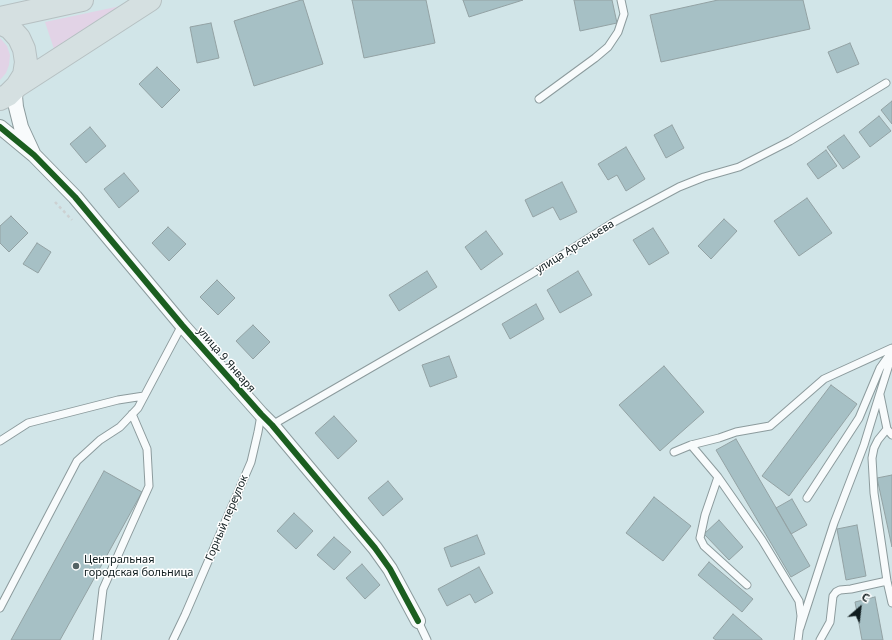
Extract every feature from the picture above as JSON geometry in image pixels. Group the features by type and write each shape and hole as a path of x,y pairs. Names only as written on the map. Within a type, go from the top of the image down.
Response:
{"main road":[{"path":"0,18 82,0"},
{"path":"0,99 8,95 17,86 150,0"},
{"path":"0,23 10,28 19,38 24,49 26,62 24,75 17,86"}],"street":[{"path":"17,86 15,96 16,107 21,127 34,155"},
{"name":"улица 9 Января","path":"0,127 34,155 75,197 182,325 272,425 375,548 390,569 418,621"}],"lane":[{"path":"539,99 608,47 618,32 624,14 621,0"},
{"name":"улица Арсеньева","path":"272,425 508,288 614,222 679,187 704,177 739,167 790,141 886,83"},
{"path":"0,608 77,461 100,440 120,427 138,408 182,325"},
{"path":"674,452 691,445 736,432 770,426 824,379 892,349"},
{"path":"807,498 859,418 880,368 892,349"},
{"path":"800,628 834,523 864,444 892,355"},
{"path":"880,393 887,429 892,435"},
{"path":"0,441 28,423 118,400 144,396"},
{"path":"97,640 103,589 149,486 147,449 132,414"},
{"name":"Горный переулок","path":"173,640 250,462 261,414"},
{"path":"887,429 878,440 874,448 872,458 874,493 887,581 892,603"},
{"path":"691,445 718,477 762,540 799,601 801,616 798,640"},
{"path":"718,477 705,515 700,538 704,546 747,585"},
{"path":"820,640 830,622 833,596 836,592 887,581"},
{"path":"418,621 427,640"}],"shaded area":[{"path":"130,4 54,49 45,22"},
{"path":"0,38 7,46 10,55 6,73 0,80"}],"building":[{"path":"303,0 323,64 254,86 234,21"},
{"path":"352,0 426,0 435,43 364,58"},
{"path":"463,0 523,0 469,17"},
{"path":"574,0 612,0 617,23 580,31"},
{"path":"718,0 803,0 810,29 661,62 650,15"},
{"path":"211,23 219,58 197,63 190,27"},
{"path":"850,43 859,64 837,73 828,52"},
{"path":"157,67 180,90 162,108 139,84"},
{"path":"892,101 892,124 881,110"},
{"path":"879,116 891,131 870,147 859,132"},
{"path":"672,125 684,148 666,158 654,135"},
{"path":"90,127 106,146 86,163 70,144"},
{"path":"844,135 860,157 843,169 827,147"},
{"path":"626,147 645,179 626,191 617,175 608,180 598,164"},
{"path":"826,150 837,166 818,179 807,164"},
{"path":"124,173 139,191 119,208 104,189"},
{"path":"562,182 577,212 560,220 553,207 533,217 525,200"},
{"path":"807,198 832,233 799,256 774,221"},
{"path":"11,216 28,233 9,252 0,243 0,226"},
{"path":"724,219 737,231 711,259 698,246"},
{"path":"168,227 186,244 169,261 152,243"},
{"path":"653,228 669,253 649,265 633,240"},
{"path":"486,231 503,254 481,270 465,247"},
{"path":"37,243 51,252 38,273 23,264"},
{"path":"427,271 437,287 399,311 389,295"},
{"path":"578,271 592,295 560,313 547,290"},
{"path":"217,280 235,298 218,315 200,297"},
{"path":"536,304 544,319 510,339 502,324"},
{"path":"253,325 270,342 253,359 236,341"},
{"path":"449,356 457,377 430,387 422,365"},
{"path":"664,366 704,412 660,451 619,405"},
{"path":"831,385 857,404 789,496 762,476"},
{"path":"334,416 357,441 338,459 315,433"},
{"path":"736,439 810,566 791,577 716,450"},
{"name":"Центральная городская больница","path":"104,471 142,492 60,640 11,640"},
{"path":"892,475 892,547 877,478"},
{"path":"388,481 403,499 383,516 368,498"},
{"path":"654,497 691,526 663,561 626,533"},
{"path":"792,499 807,525 791,534 776,508"},
{"path":"294,513 313,531 296,549 277,531"},
{"path":"719,520 743,547 729,560 704,534"},
{"path":"857,525 866,576 846,580 837,529"},
{"path":"477,535 485,554 451,567 444,548"},
{"path":"334,537 351,552 334,570 317,555"},
{"path":"709,562 753,599 742,612 698,575"},
{"path":"362,564 380,585 365,599 346,578"},
{"path":"479,567 493,593 475,603 470,594 447,606 438,589"},
{"path":"875,597 883,640 862,640 855,602"},
{"path":"733,614 762,640 716,640 713,638"}],"cycle path":[{"path":"0,127 34,155 75,197 182,325 272,425 375,548 390,569 418,621"}],"place":[{"name":"Центральная городская больница","path":"76,566"}]}
